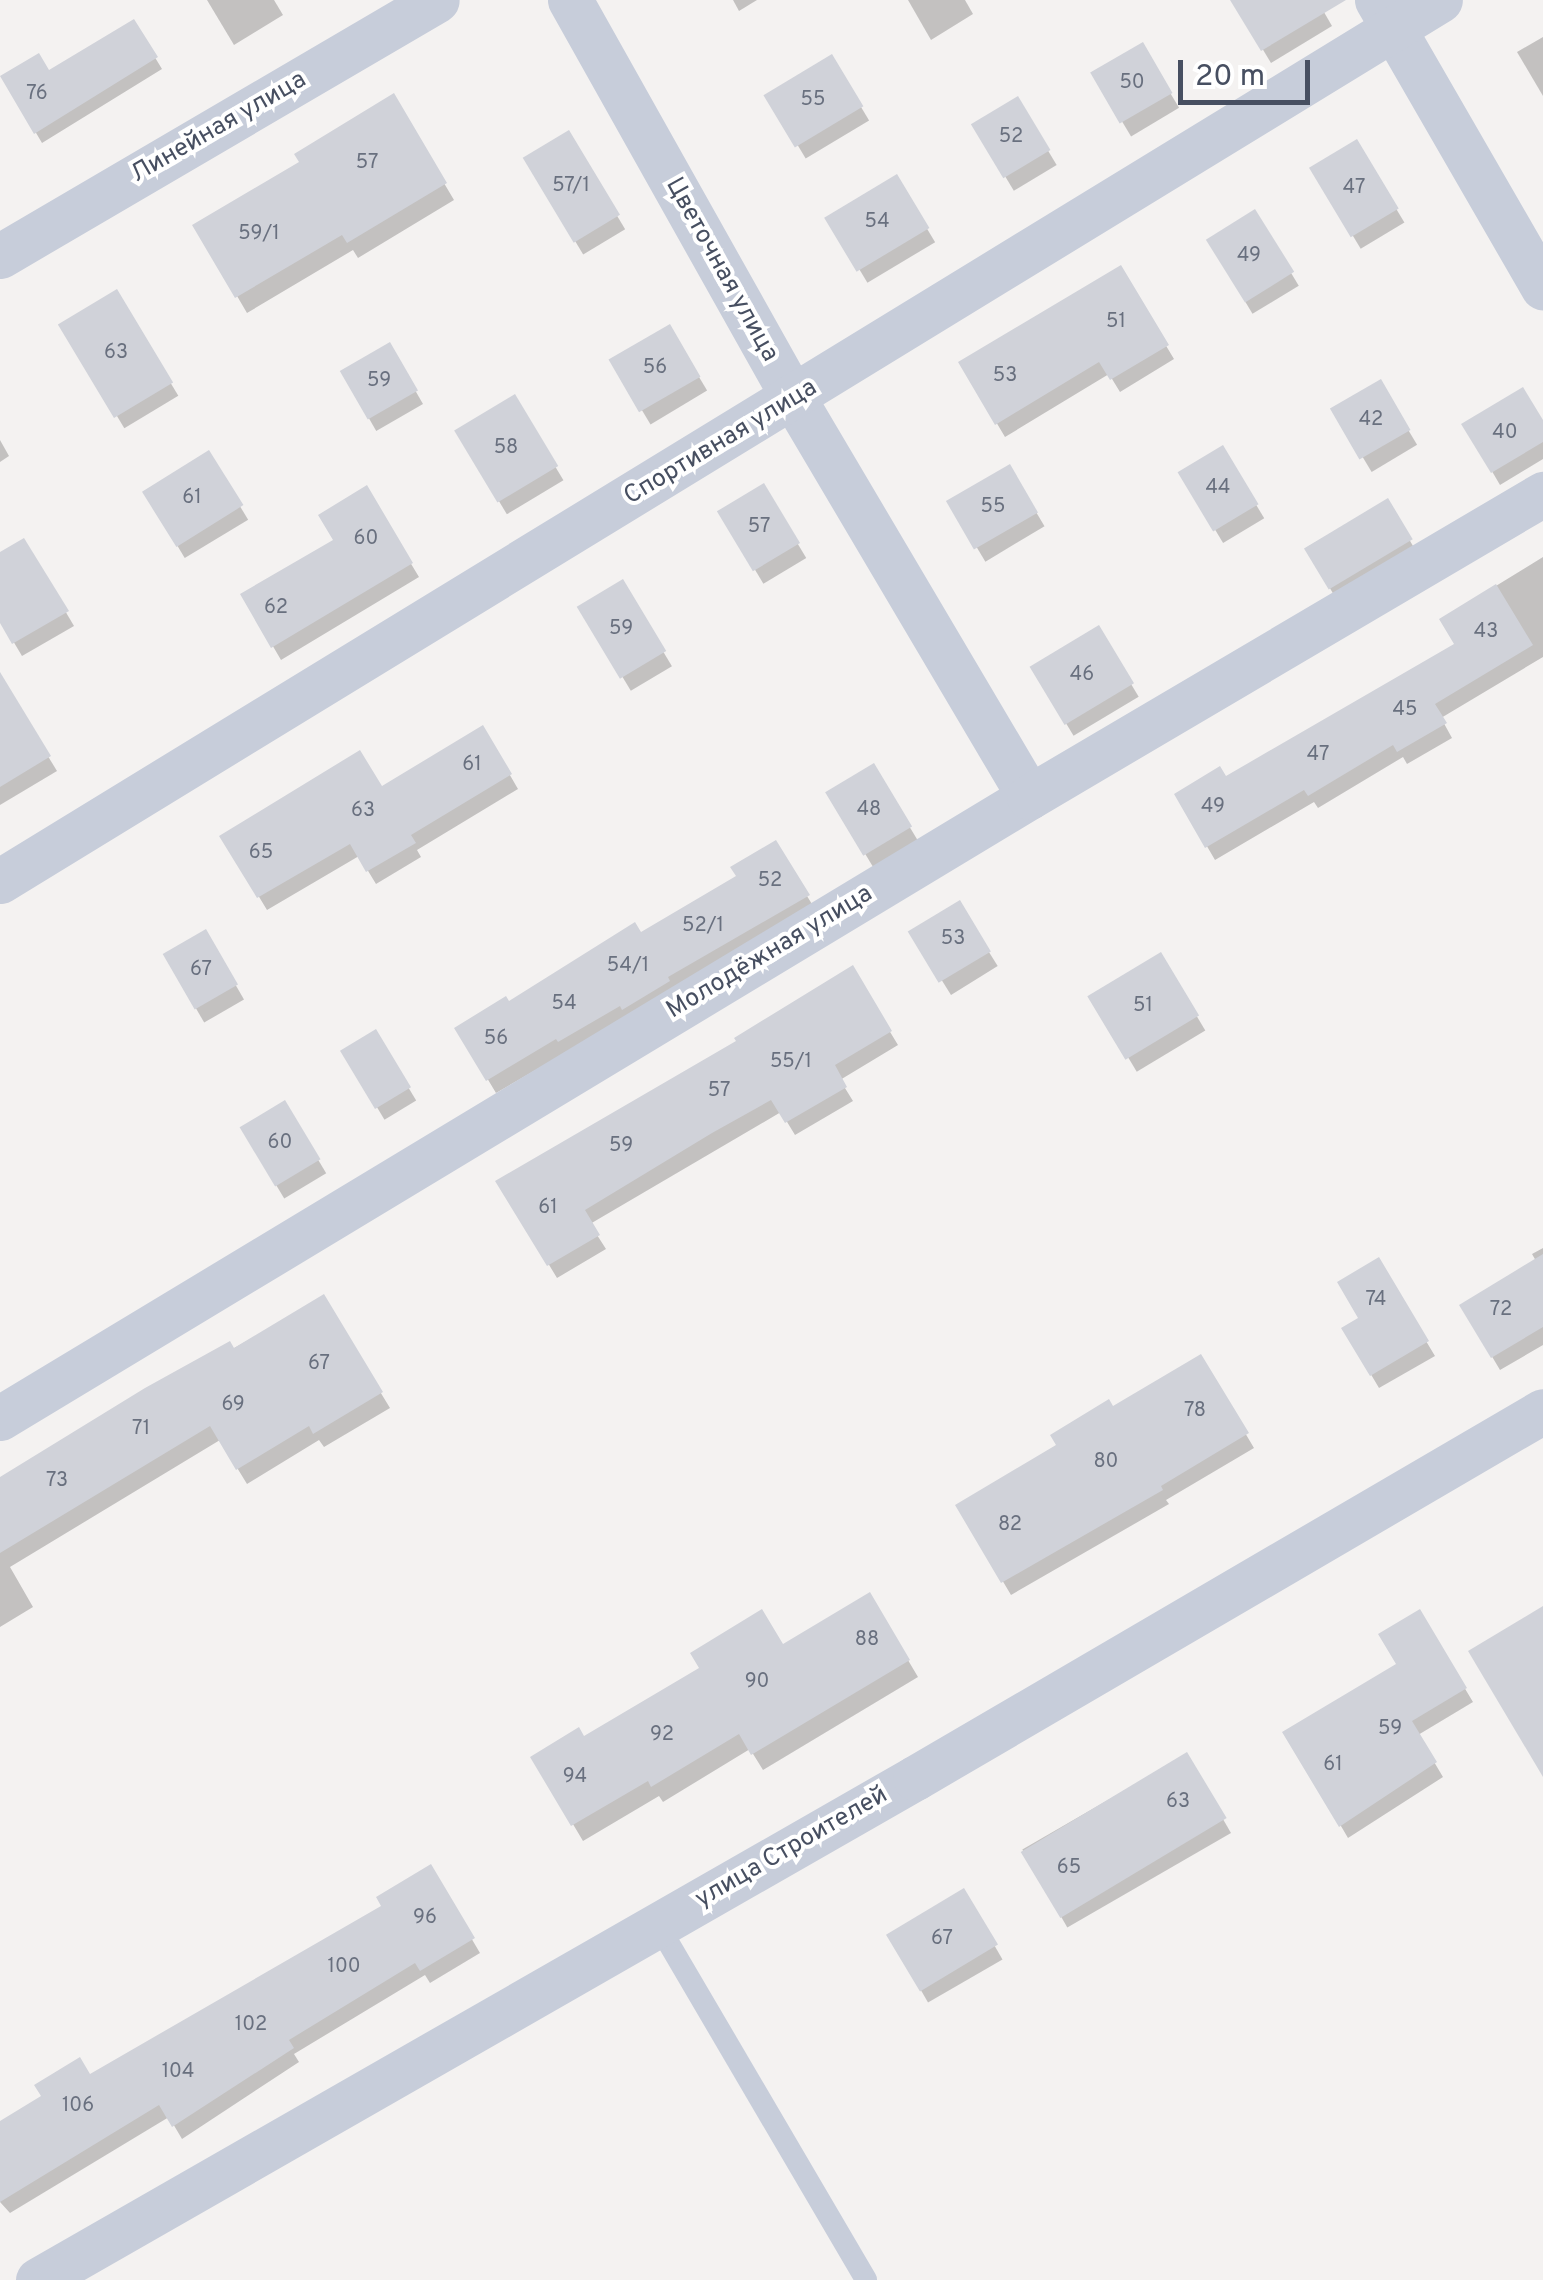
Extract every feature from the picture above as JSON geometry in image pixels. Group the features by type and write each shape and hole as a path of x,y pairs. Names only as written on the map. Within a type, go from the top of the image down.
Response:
{"street":[{"name":"Линейная улица","path":"0,256 438,0"},
{"name":"Цветочная улица","path":"570,0 794,399 1028,797"},
{"name":"Спортивная улица","path":"0,881 794,399 1386,14 1440,0"},
{"path":"1386,14 1543,286"},
{"name":"Молодёжная улица","path":"0,1418 1028,797 1543,494"},
{"name":"улица Строителей","path":"38,2280 1543,1411"}],"lane":[{"path":"658,1925 866,2280"}],"building":[{"path":"1230,0 1346,0 1261,51"},
{"path":"134,19 158,57 34,134 0,76 39,53 49,70"},
{"path":"1143,42 1172,93 1120,124 1090,73"},
{"path":"832,54 863,106 795,147 763,95"},
{"path":"394,93 447,183 347,243 342,235 235,298 192,225 299,162 294,154"},
{"path":"1018,96 1050,150 1003,178 971,124"},
{"path":"569,130 620,215 574,243 523,158"},
{"path":"1357,139 1399,208 1351,237 1309,168"},
{"path":"897,174 929,228 857,272 824,218"},
{"path":"1255,209 1294,272 1245,302 1206,240"},
{"path":"1121,265 1169,345 1110,380 1099,362 995,425 958,362"},
{"path":"117,289 173,382 114,418 58,325"},
{"path":"670,324 700,377 639,412 609,360"},
{"path":"390,342 418,390 368,419 340,371"},
{"path":"1381,379 1410,430 1359,460 1330,408"},
{"path":"1523,387 1543,420 1543,442 1491,473 1461,424"},
{"path":"515,394 558,466 497,503 454,431"},
{"path":"1223,445 1259,504 1213,531 1178,472"},
{"path":"209,450 243,505 176,547 142,492"},
{"path":"1010,464 1038,512 974,549 946,501"},
{"path":"764,483 800,543 753,571 717,511"},
{"path":"367,485 413,563 271,648 240,594 333,540 318,515"},
{"path":"1388,498 1413,539 1329,590 1304,548"},
{"path":"24,538 69,611 12,644 0,623 0,552"},
{"path":"623,579 666,651 620,679 577,607"},
{"path":"1496,584 1533,645 1435,704 1447,723 1397,752 1393,745 1308,796 1304,790 1205,848 1174,794 1220,766 1226,776 1454,644 1439,619"},
{"path":"1099,625 1134,683 1065,725 1030,667"},
{"path":"0,672 51,756 0,787"},
{"path":"483,725 512,774 411,835 416,843 366,872 350,844 257,898 219,836 360,750 382,786"},
{"path":"874,763 912,826 863,856 825,792"},
{"path":"776,840 810,895 668,977 670,981 622,1010 620,1006 558,1042 556,1039 486,1081 454,1028 506,996 509,1001 635,922 641,932 736,876 730,867"},
{"path":"960,900 991,951 939,983 908,931"},
{"path":"206,929 238,984 195,1009 163,954"},
{"path":"1161,952 1199,1015 1125,1060 1087,996"},
{"path":"853,965 892,1031 835,1065 847,1087 785,1123 771,1100 712,1133 585,1210 600,1235 547,1266 495,1181 736,1041 734,1038"},
{"path":"376,1029 411,1087 375,1109 340,1051"},
{"path":"285,1100 321,1159 275,1186 240,1127"},
{"path":"1543,1254 1543,1327 1491,1358 1459,1305"},
{"path":"1379,1257 1429,1341 1370,1376 1341,1328 1358,1318 1337,1282"},
{"path":"324,1294 383,1392 313,1434 309,1426 236,1470 210,1426 0,1553 0,1477 145,1388 230,1341 234,1348"},
{"path":"1201,1354 1249,1433 1161,1486 1163,1490 1001,1583 955,1505 1056,1445 1050,1435 1109,1399 1113,1406"},
{"path":"870,1592 910,1660 751,1755 739,1734 651,1787 648,1781 571,1826 530,1757 579,1727 584,1736 699,1668 690,1653 762,1609 783,1644"},
{"path":"1543,1606 1543,1777 1468,1651"},
{"path":"1420,1609 1467,1688 1412,1721 1437,1762 1339,1827 1282,1732 1396,1664 1378,1634"},
{"path":"1187,1752 1227,1818 1060,1918 1021,1852"},
{"path":"431,1864 475,1938 420,1971 415,1963 289,2040 294,2048 172,2127 159,2105 0,2202 0,2121 41,2096 34,2085 80,2057 90,2074 381,1906 376,1897"},
{"path":"964,1888 998,1945 920,1991 886,1935"}]}
